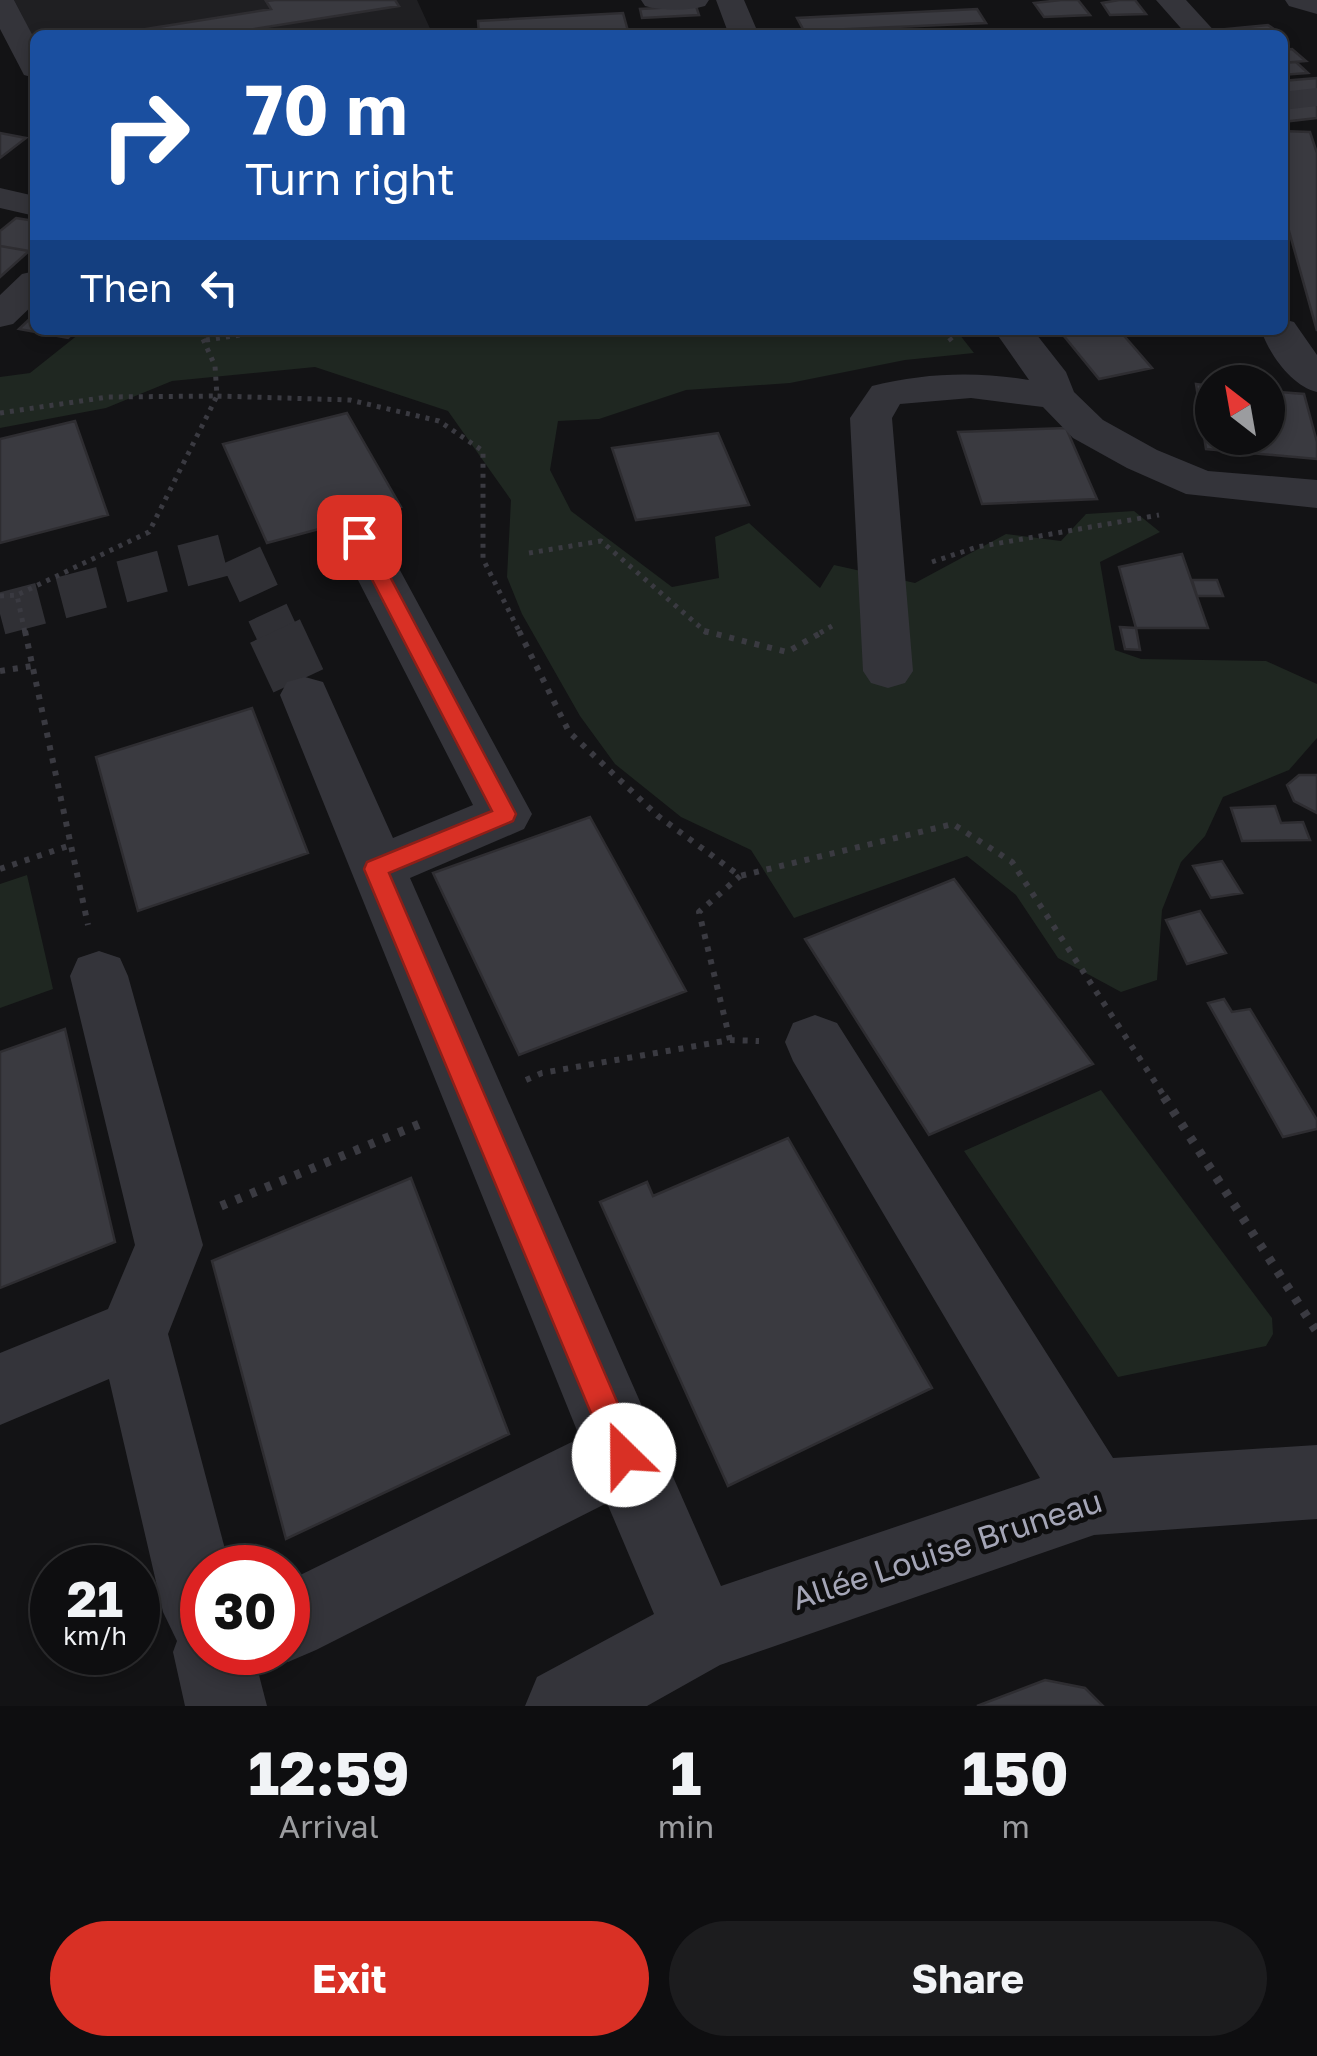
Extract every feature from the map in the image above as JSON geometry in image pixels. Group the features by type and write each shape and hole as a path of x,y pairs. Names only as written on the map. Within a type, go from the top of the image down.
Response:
{"street":[{"path":"0,0 30,59"},
{"path":"655,0 695,0"},
{"path":"730,0 742,30"},
{"path":"1170,0 1198,30"},
{"path":"1300,0 1317,5"},
{"path":"1288,100 1317,97"},
{"path":"0,198 30,205"},
{"path":"0,316 30,287"},
{"path":"1017,335 1046,372 1056,397 1088,428 1142,459 1201,484 1317,494"},
{"path":"1282,335 1284,343 1317,380"},
{"path":"888,671 871,418 886,395 933,384 982,384 1056,397"},
{"path":"359,537 505,814 376,869"},
{"path":"305,695 700,1632"},
{"path":"99,976 169,1244 134,1334 188,1545"},
{"path":"815,1042 1094,1497"},
{"path":"0,1389 134,1334"},
{"path":"310,1611 624,1455"},
{"name":"Allée Louise Bruneau","path":"566,1706 700,1632 1094,1497 1317,1482"}],"path":[{"path":"0,596 17,596 148,532 217,396 215,366 202,335"},
{"path":"206,340 240,335"},
{"path":"0,413 34,404 142,394 350,400 439,421 483,451 483,559 569,732 658,816 740,876"},
{"path":"528,554 601,541"},
{"path":"17,596 99,976"},
{"path":"0,671 32,666"},
{"path":"730,1040 699,912 740,876 953,824 1012,862 1317,1332"},
{"path":"0,869 72,845"},
{"path":"164,1229 542,1073 730,1040 815,1042"}],"shaded area":[{"path":"14,0 417,0 431,30 30,30"},
{"path":"78,335 960,335 974,353 905,360 790,383 686,390 599,419 558,421 550,470 571,511 672,587 719,578 715,537 749,523 820,588 834,565 915,583 1006,534 1061,541 1086,514 1134,511 1160,532 1100,562 1115,650 1141,659 1266,661 1317,684 1317,738 1289,770 1223,797 1205,836 1181,862 1162,910 1157,980 1121,992 1058,958 1016,895 967,856 794,918 751,850 681,817 615,764 580,716 522,614 507,577 511,500 448,411 315,367 172,381 106,408 0,428 0,377 30,373"},
{"path":"27,875 53,989 0,1008 0,884"},
{"path":"1101,1090 1272,1318 1273,1334 1266,1346 1118,1377 964,1151"}],"building":[{"path":"395,0 399,6 248,30 139,30 271,9 266,1"},
{"path":"1078,0 1090,15 1044,17 1034,3"},
{"path":"1135,0 1146,14 1110,15 1102,3"},
{"path":"696,6 699,15 642,18 640,9"},
{"path":"977,9 986,23 803,30 797,18"},
{"path":"623,13 628,30 479,30 478,21"},
{"path":"1268,25 1275,30 1228,30"},
{"path":"1288,49 1292,49 1306,61 1288,62"},
{"path":"1296,62 1308,73 1288,75 1288,63"},
{"path":"1317,78 1317,90 1288,93 1288,80"},
{"path":"1317,104 1317,118 1288,121 1288,107"},
{"path":"1288,131 1310,132 1317,153 1317,331 1288,227"},
{"path":"0,133 26,138 0,158"},
{"path":"16,218 30,220 30,250 0,246 0,231"},
{"path":"0,246 29,251 0,277"},
{"path":"30,319 30,331 19,329"},
{"path":"1063,335 1123,335 1152,368 1099,379"},
{"path":"1285,392 1304,394 1317,442 1317,459 1273,455 1285,455"},
{"path":"347,413 401,507 267,543 223,444"},
{"path":"75,421 108,515 0,543 0,439"},
{"path":"1066,428 1097,499 982,504 958,432"},
{"path":"718,433 749,505 636,520 612,448"},
{"path":"1182,554 1208,628 1136,628 1119,567"},
{"path":"1192,580 1217,580 1223,596 1197,596"},
{"path":"1120,627 1136,628 1140,650 1125,649"},
{"path":"252,708 308,853 138,911 96,757"},
{"path":"1299,775 1317,775 1317,813 1294,801 1287,785"},
{"path":"1275,806 1281,823 1303,822 1310,840 1242,841 1231,808"},
{"path":"590,817 686,991 519,1055 433,873"},
{"path":"1222,861 1242,893 1211,898 1193,866"},
{"path":"954,879 1093,1064 929,1135 805,939"},
{"path":"1200,911 1226,953 1187,964 1166,920"},
{"path":"1224,999 1232,1012 1250,1009 1317,1120 1317,1129 1283,1137 1208,1003"},
{"path":"65,1029 115,1242 0,1288 0,1052"},
{"path":"788,1138 932,1388 728,1486 600,1202 647,1182 653,1196"},
{"path":"411,1178 509,1434 286,1539 212,1261"},
{"path":"1045,1680 1085,1688 1103,1706 977,1706"}],"tunnel":[{"path":"0,614 239,551 277,633"},
{"path":"275,631 305,695"}],"route":[{"path":"359,537 505,814 376,869 624,1455"}]}
